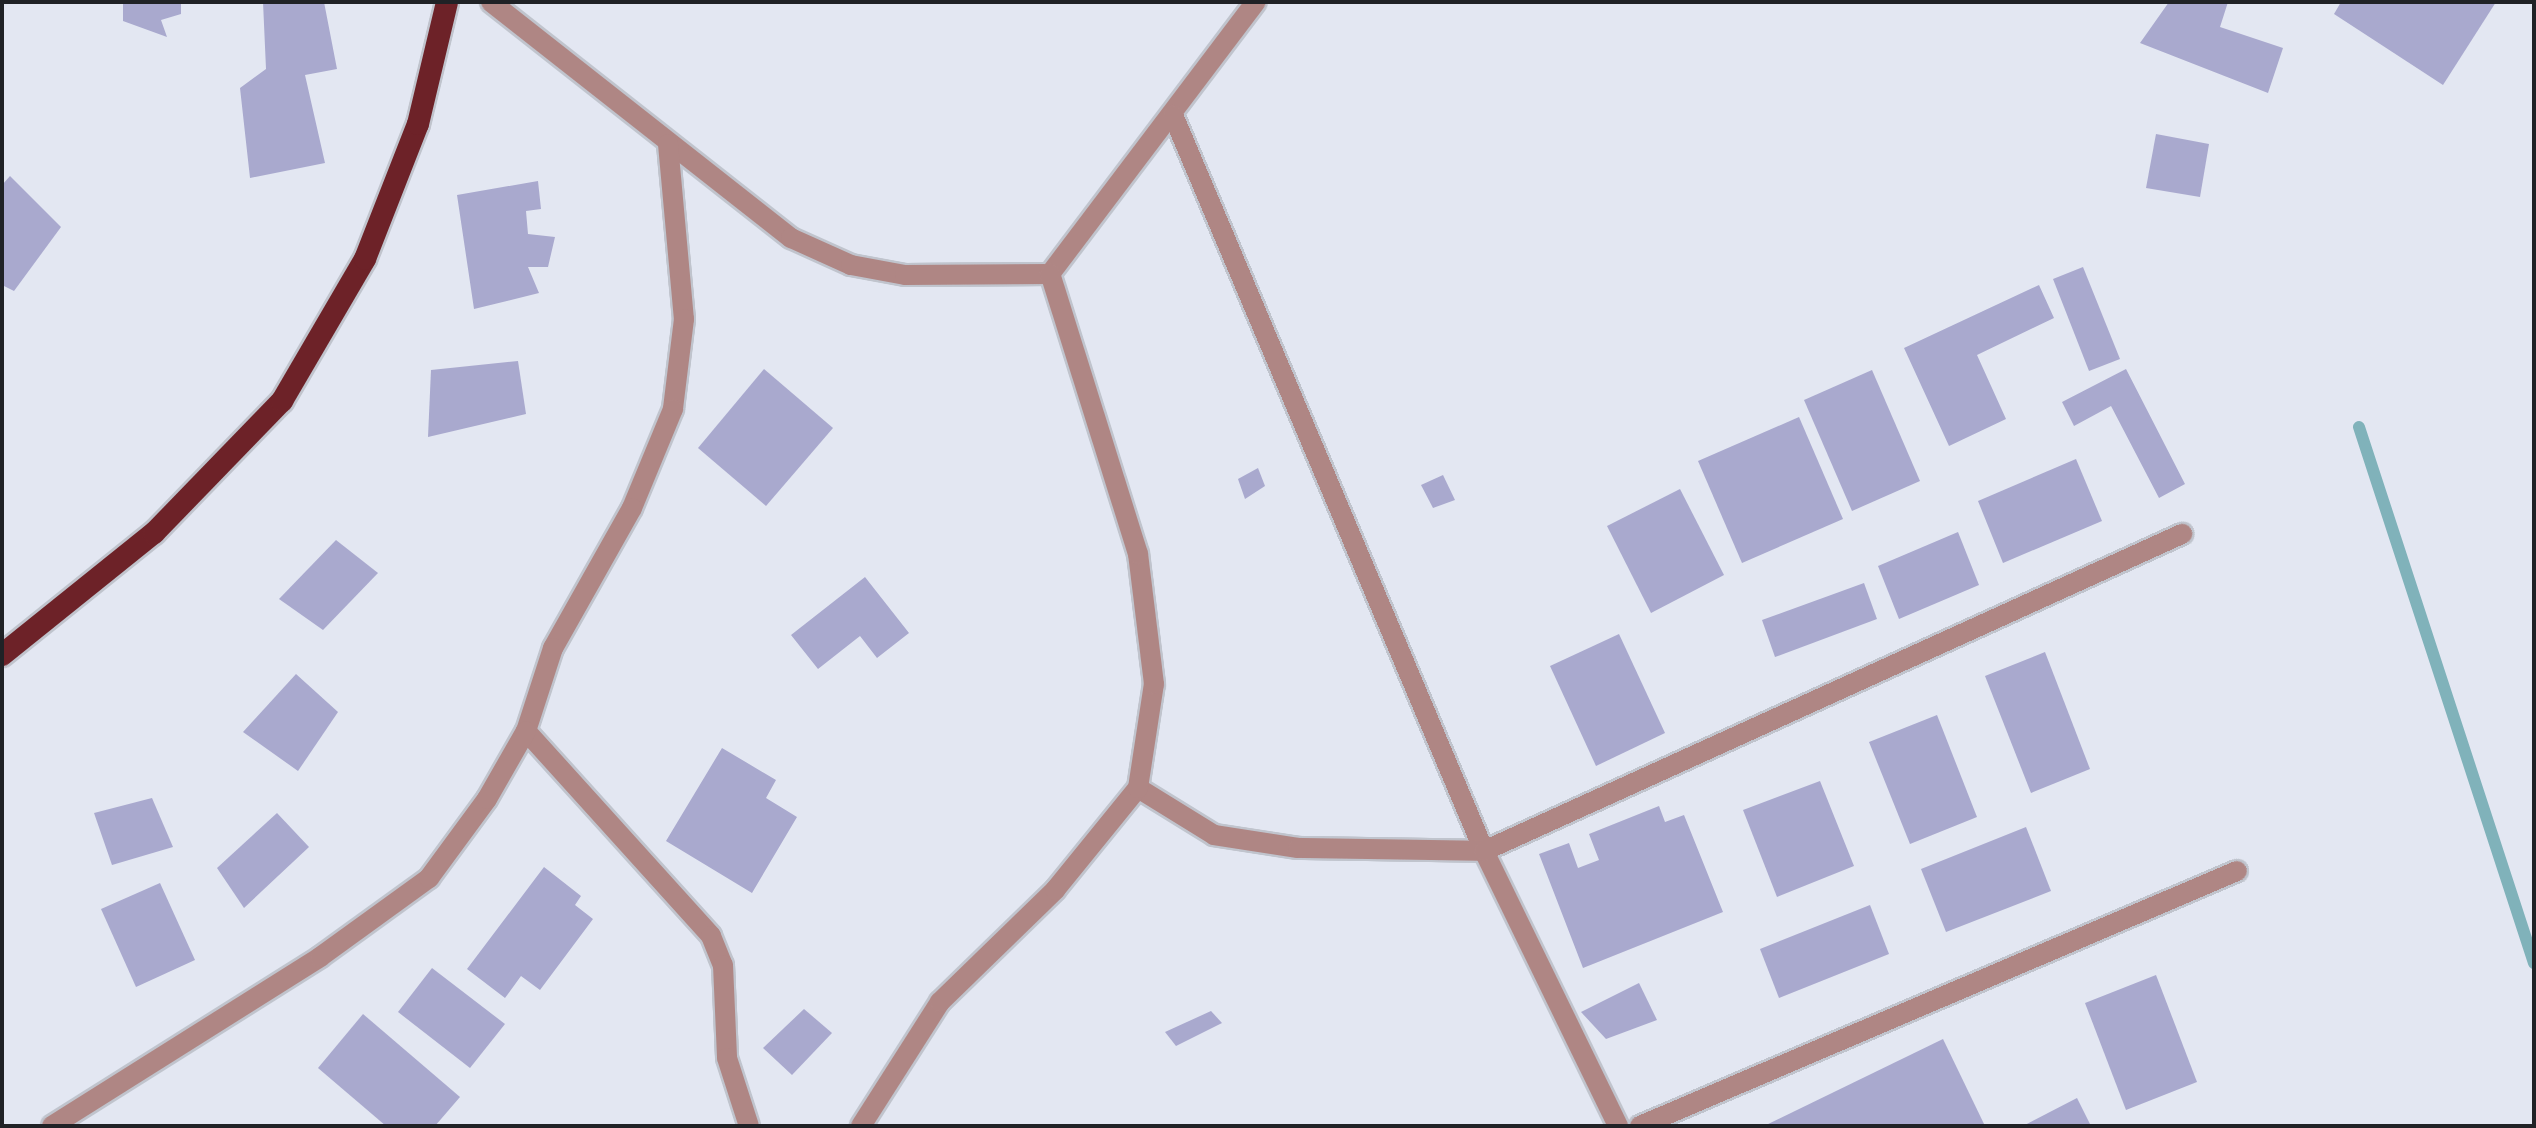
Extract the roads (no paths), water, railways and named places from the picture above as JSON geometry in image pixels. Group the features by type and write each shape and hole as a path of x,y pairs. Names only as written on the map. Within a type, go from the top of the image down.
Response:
{"highway":[{"path":"2,655 154,533 282,401 365,259 418,124 447,2"}],"street":[{"path":"1050,274 1256,2"},
{"path":"503,6 668,144 791,238 851,265 905,275 1050,274"},
{"path":"1173,115 1484,851 1618,1126"},
{"path":"52,1126 320,957 429,878 487,799 526,731 553,648 632,508 673,409 684,319 668,144"},
{"path":"861,1126 940,1002 1055,890 1138,788 1154,684 1138,554 1050,274"},
{"path":"1138,788 1214,835 1298,848 1484,851 2182,534"},
{"path":"526,731 711,936 723,965 727,1058 749,1126"},
{"path":"1640,1126 2237,871"}],"waterway":[{"path":"2359,427 2534,963"}]}
